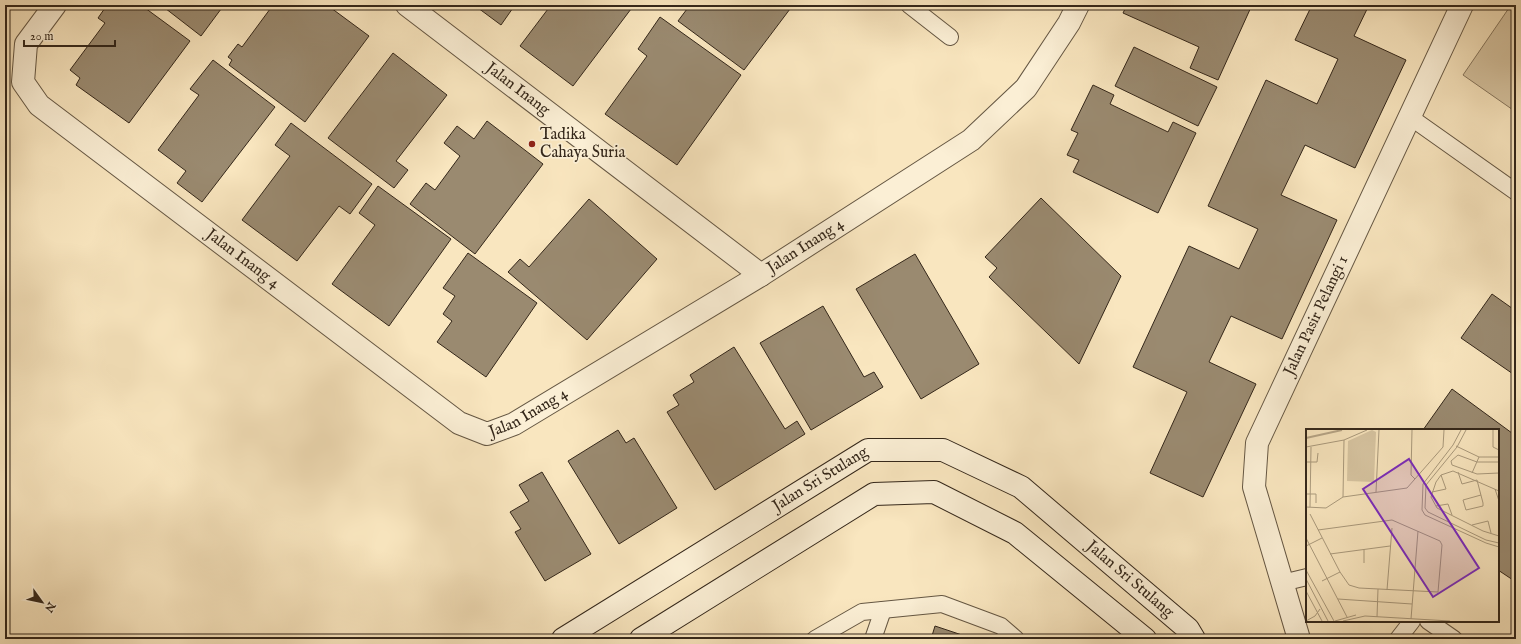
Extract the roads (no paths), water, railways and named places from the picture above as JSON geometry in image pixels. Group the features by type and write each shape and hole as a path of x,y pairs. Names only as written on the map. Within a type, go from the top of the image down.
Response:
{"street":[{"name":"Jalan Inang 4","path":"55,5 26,44 23,82 39,105 459,423 488,434 514,424 761,275 970,140 1026,88 1069,23 1078,5"},
{"name":"Jalan Inang","path":"407,5 761,275"},
{"name":"Jalan Pasir Pelangi 1","path":"1299,639 1254,487 1257,443 1462,5"},
{"name":"Jalan Sri Stulang","path":"563,639 868,450 943,450 1021,487 1188,629 1194,639"},
{"path":"641,639 874,494 934,492 1015,533 1145,639"}],"lane":[{"path":"909,5 950,37"},
{"path":"1410,117 1516,192"},
{"path":"1282,583 1306,577"},
{"path":"815,639 862,612 942,604 1001,626 1016,639"},
{"path":"873,639 883,610"},
{"path":"1398,639 1411,622"},
{"path":"1429,622 1454,639"}],"place":[{"name":"Tadika Cahaya Suria","path":"532,144"}]}
